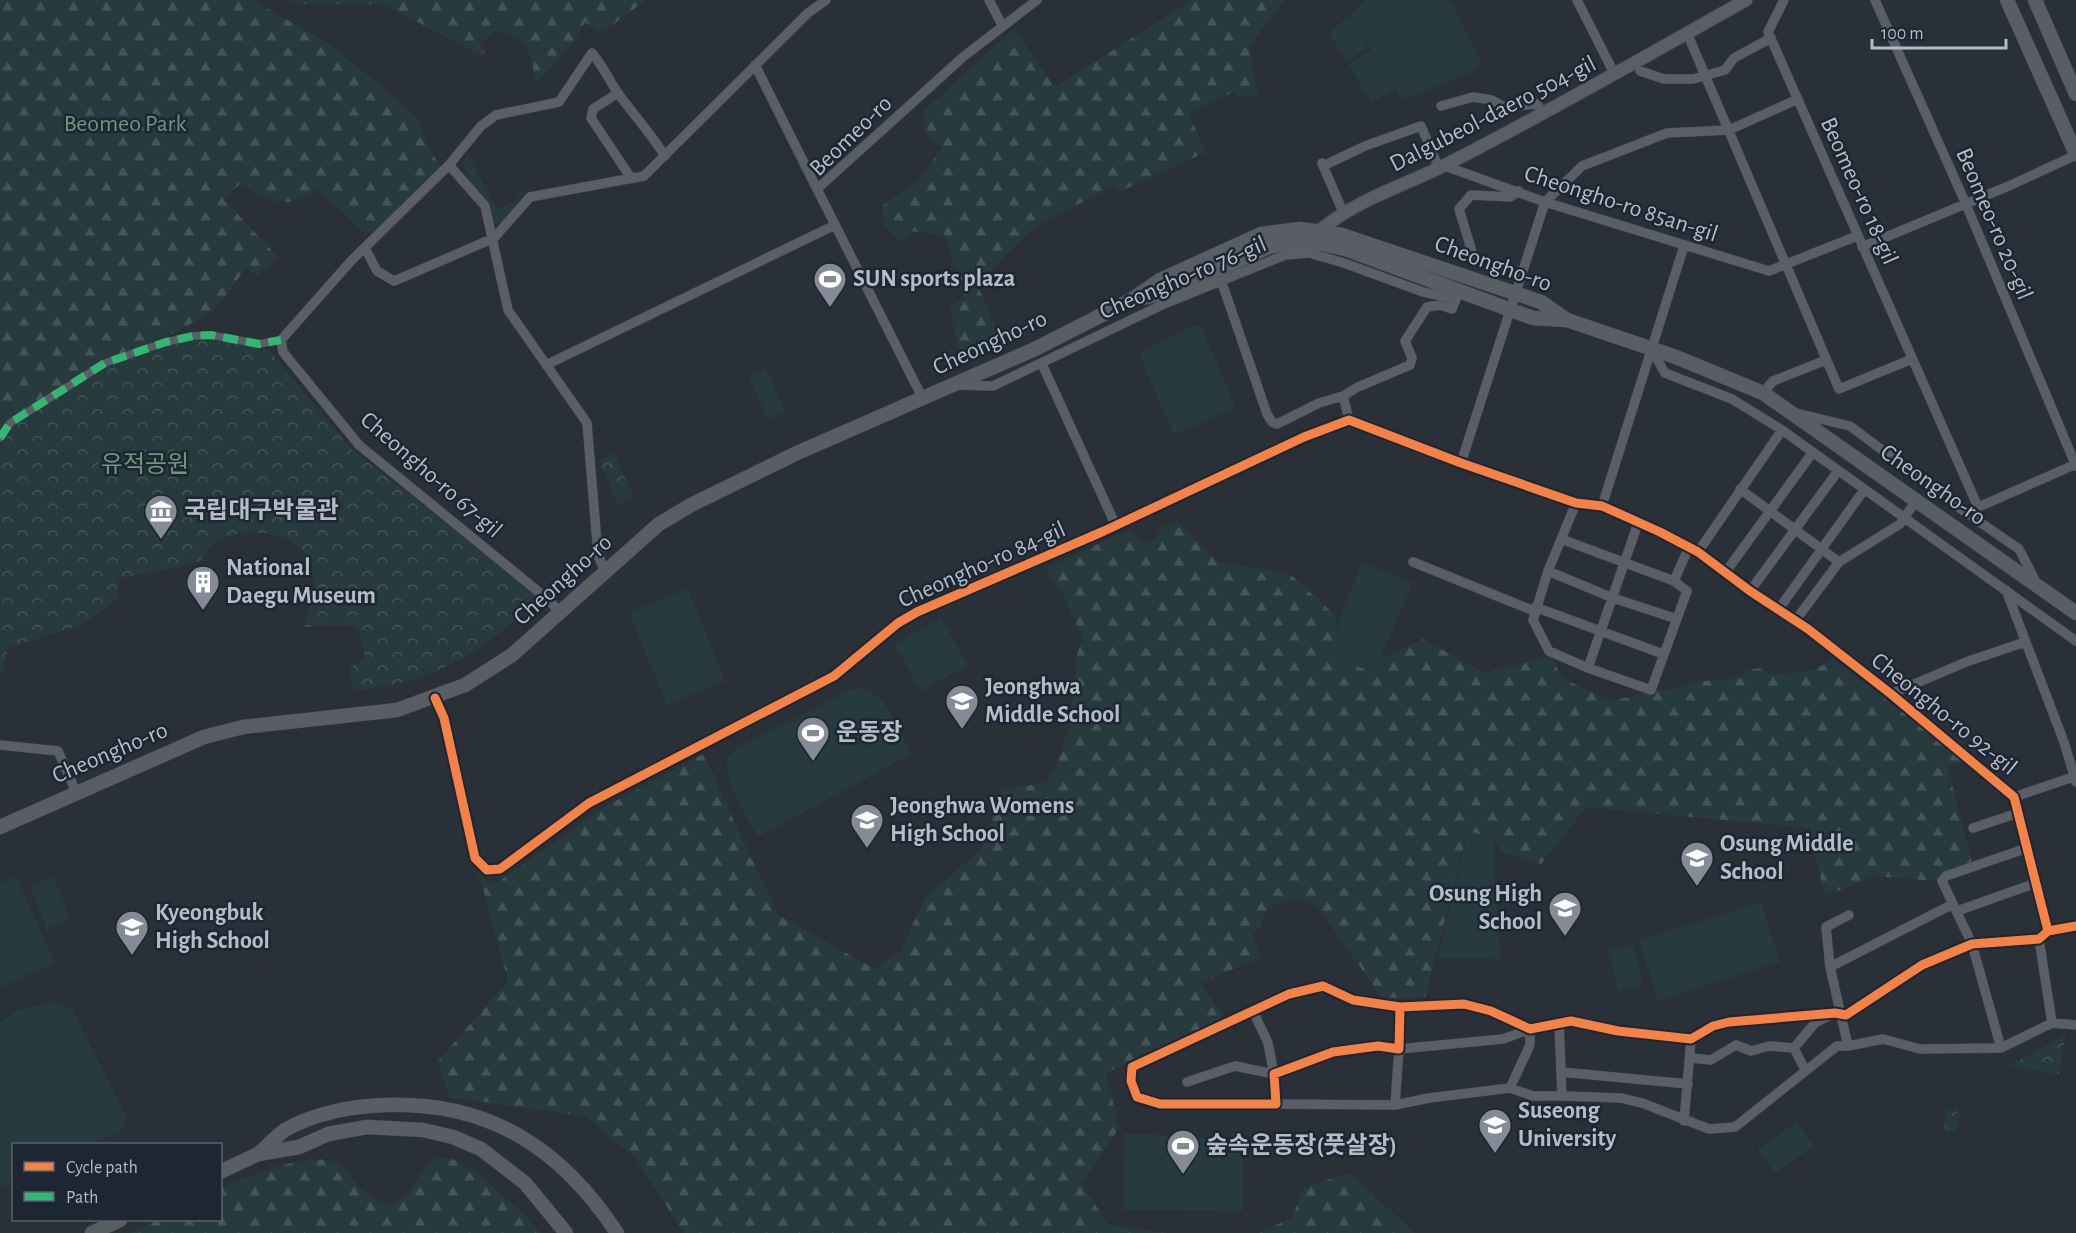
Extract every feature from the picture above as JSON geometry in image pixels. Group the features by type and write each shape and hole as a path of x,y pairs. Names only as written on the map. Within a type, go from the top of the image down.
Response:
{"main road":[{"path":"2007,0 2076,154"},
{"path":"2035,0 2076,94"},
{"name":"Cheongho-ro","path":"0,827 204,737 243,727 397,710 435,698 490,671 512,655 659,525 691,505 797,453 956,386 1133,299 1160,280 1261,234 1300,229 1354,238 1541,302 1567,320 1718,372 1763,393 2076,613"},
{"name":"Cheongho-ro","path":"1133,299 1166,293 1269,247 1292,243 1331,245 1458,295 1510,309 1533,318 1567,320"},
{"path":"258,1154 285,1130 357,1106 421,1104 449,1108 483,1117 513,1132 546,1154 595,1198 617,1233"},
{"path":"222,1171 258,1154 299,1147 328,1134 367,1127 423,1130 453,1137 481,1149 525,1183 566,1233"},
{"path":"92,1233 118,1221"}],"street":[{"path":"365,248 376,271 394,281 494,238 530,197 644,176 808,13 826,0"},
{"path":"989,0 1002,26"},
{"name":"Beomeo-ro","path":"923,399 817,189 963,57 1037,0"},
{"path":"1577,0 1615,75"},
{"name":"Dalgubeol-daero 504-gil","path":"1318,231 1343,212 1442,167 1544,114 1746,0"},
{"path":"1640,71 1664,79 1679,80 1725,70 1734,58 1771,38 1768,32 1784,0"},
{"name":"Beomeo-ro 20-gil","path":"1875,0 1965,202 2076,464"},
{"path":"1687,33 1839,389 1912,359"},
{"name":"Beomeo-ro 18-gil","path":"1771,38 1978,507"},
{"path":"0,438 10,423 105,363 154,346 193,336 211,335 259,344 281,340 365,248 449,165 481,126 496,115 559,102 592,52 609,74 618,93 640,119 665,156"},
{"path":"755,65 817,189"},
{"path":"618,93 593,109 591,118 631,178"},
{"path":"1441,106 1473,97 1492,100 1504,107 1537,104 1544,114"},
{"path":"1343,396 1349,420 1461,463 1545,202 1582,166 1667,133 1729,130 1798,99"},
{"path":"1343,212 1323,165 1365,146 1421,126 1442,167"},
{"path":"1862,247 2076,154"},
{"path":"449,165 485,206 494,238 508,310 587,423 598,555 605,572"},
{"name":"Cheongho-ro 85an-gil","path":"1442,167 1519,191 1545,202 1769,271 1857,236"},
{"path":"1473,255 1459,209 1471,195 1510,197 1519,191"},
{"path":"546,365 835,225"},
{"path":"1602,506 1684,246"},
{"name":"Cheongho-ro 76-gil","path":"956,386 993,386 1164,304 1285,255 1309,254 1344,263 1423,292 1458,295"},
{"path":"1221,280 1272,422 1277,424 1319,403 1343,396 1358,387 1410,365 1412,358 1406,341 1426,307 1440,305 1452,309 1458,295"},
{"name":"Cheongho-ro 67-gil","path":"281,340 283,352 359,446 545,597 560,612"},
{"path":"1651,349 1665,373 1732,399 1782,430 1903,519 2076,640"},
{"path":"1763,393 1773,381 1826,360"},
{"path":"1042,364 1116,526"},
{"path":"1790,411 1850,426 1965,512 2019,549 2038,586"},
{"name":"Cheongho-ro 84-gil","path":"435,698 444,718 475,858 480,865 494,871 508,864 589,802 834,676 898,623 917,612 1116,526 1304,437 1349,420"},
{"path":"1674,580 1693,550 1782,430"},
{"path":"1725,573 1813,452"},
{"name":"Cheongho-ro 92-gil","path":"1461,463 1576,503 1602,506 1693,550 1795,621 1891,694 2014,796 2048,931"},
{"path":"1965,512 2076,464"},
{"path":"1750,591 1838,471"},
{"path":"1740,489 1768,512 1839,562"},
{"path":"1778,610 1864,490"},
{"path":"1795,621 1839,562 1890,531 1903,519 1916,501"},
{"path":"1561,539 1674,580 1688,591 1651,690 1588,668 1549,651 1533,620 1548,571 1561,539 1576,503"},
{"path":"1588,668 1638,523"},
{"path":"1413,562 1535,609 1663,654"},
{"path":"1548,571 1613,598 1677,619"},
{"path":"2006,590 2075,778"},
{"name":"Cheongho-ro 92-gil","path":"1891,694 1966,662 2025,642"},
{"path":"0,745 58,751 76,792"},
{"name":"Cheongho-ro 92-gil","path":"2014,796 2075,778"},
{"name":"Cheongho-ro 92-gil","path":"1973,828 2018,813"},
{"path":"2001,1048 1971,944 1942,881 1947,876 2027,848"},
{"path":"1830,967 1955,908 2036,883"},
{"path":"1848,1046 1836,1013 1826,927 1849,915"},
{"path":"1187,1082 1235,1066 1274,1074 1333,1052 1378,1046 1399,1048 1503,1039 1530,1029 1559,1023 1571,1022 1618,1031 1691,1039 1713,1026 1729,1022 1836,1013 1846,1015 1922,965 1971,944 2039,939 2048,931 2076,926"},
{"path":"2039,939 2052,1023"},
{"path":"1530,1029 1491,1011 1464,1004 1400,1007 1353,1000 1323,986 1289,994 1132,1067 1131,1081 1137,1097 1160,1104 1395,1105 1429,1098 1510,1088 1533,1096 1621,1098 1642,1103 1709,1129 1734,1127 1837,1046 1883,1039 1920,1049 2001,1048 2052,1023 2076,1025"},
{"path":"1395,1105 1400,1007"},
{"path":"1253,1011 1268,1043 1274,1074 1276,1104"},
{"path":"1794,1048 1815,1023 1836,1013"},
{"path":"1559,1023 1562,1096"},
{"path":"1510,1088 1530,1045 1530,1029"},
{"path":"1684,1121 1691,1039"},
{"path":"1691,1058 1711,1060 1736,1045 1751,1052 1769,1046 1794,1048"},
{"path":"1794,1048 1805,1070"},
{"path":"1561,1072 1688,1084"}],"green space":[{"name":"Beomeo Park","path":"0,0 252,0 323,40 385,89 418,119 427,146 441,167 374,233 363,232 318,189 296,200 278,202 240,184 223,199 278,257 258,276 246,268 214,311 166,337 103,361 9,421 0,436"},
{"path":"287,0 646,0 611,26 599,31 585,22 572,44 536,83 527,48 523,42 508,34 496,31 479,43 485,52 480,55 384,4 300,4"},
{"path":"1192,0 1284,0 1249,47 1258,97 1236,96 1234,92 1188,113 1206,152 1119,192 1115,185 1035,227 977,284 999,335 960,357 950,307 964,298 945,235 910,231 902,243 885,227 882,206 921,178 942,147 923,132 925,110 1014,29 1055,87"},
{"path":"1366,0 1444,0 1454,6 1481,63 1478,69 1403,100 1388,76 1395,89 1372,103 1348,64 1371,50 1349,15"},
{"path":"1348,16 1368,47 1347,61 1329,34"},
{"path":"468,154 497,210 514,201 522,188 513,211 500,223 494,225 490,205 467,177 468,172 462,162"},
{"path":"1195,325 1201,326 1236,408 1174,435 1140,357 1143,351"},
{"name":"유적공원","path":"212,338 269,350 351,449 541,597 497,635 456,662 410,680 353,691 349,668 365,659 358,627 337,625 304,627 314,583 312,568 306,555 297,546 272,534 243,533 217,541 199,561 117,579 118,599 81,625 8,648 2,674 0,673 0,448 13,425 107,366 166,345"},
{"path":"765,367 786,412 768,420 748,375"},
{"path":"614,453 634,498 618,505 599,460"},
{"path":"1178,522 1218,562 1290,574 1336,616 1339,643 1336,658 1373,672 1381,655 1385,657 1423,639 1485,673 1551,656 1562,678 1608,700 1634,697 1645,690 1672,690 1694,682 1742,678 1746,670 1761,668 1769,675 1814,670 1833,659 1966,761 1947,765 1972,863 1947,872 1936,881 1875,876 1825,896 1809,828 1586,807 1541,864 1502,852 1493,838 1468,831 1425,997 1382,998 1317,906 1293,898 1268,908 1260,927 1252,936 1261,957 1201,983 1224,1018 1106,1073 1119,1128 1082,1184 1108,1225 1167,1233 684,1233 636,1159 587,1117 450,1097 437,1062 508,981 482,885 474,870 490,884 498,882 606,806 703,754 778,915 875,969 900,952 925,898 981,849 1002,789 1046,783 1053,773 1069,728 1077,655 1080,643 1084,641 1060,589 1045,568 1129,530 1144,544 1156,538 1161,528"},
{"path":"1362,563 1413,583 1374,672 1336,658 1340,617"},
{"path":"688,589 725,681 667,705 629,613"},
{"path":"941,618 968,665 921,691 894,644"},
{"name":"운동장","path":"859,688 878,697 885,705 892,714 911,754 758,837 732,785 727,763 730,755 735,749 848,691"},
{"path":"1468,831 1493,838 1500,959 1438,958"},
{"path":"16,876 55,963 0,988 0,884"},
{"path":"54,877 70,920 47,929 30,886"},
{"path":"1761,902 1780,962 1658,1001 1639,940"},
{"path":"1633,944 1643,985 1618,991 1608,950"},
{"path":"54,1002 72,1009 127,1118 121,1131 94,1143 12,1143 12,1181 0,1187 0,1022 18,1010"},
{"path":"2065,1035 2059,1074 2009,1066"},
{"path":"1946,1110 1959,1112 1957,1132 1943,1130"},
{"path":"1797,1122 1814,1146 1775,1173 1758,1149"},
{"name":"숲속운동장(풋살장)","path":"1124,1133 1243,1140 1243,1211 1123,1210"},
{"path":"435,1157 452,1159 464,1165 500,1192 541,1233 130,1233 156,1221 222,1221 222,1189 265,1171 300,1161 316,1159 332,1161 344,1167 367,1194 393,1205 409,1194 423,1170"},
{"path":"1349,1173 1415,1233 1257,1233 1292,1218 1304,1187"}],"marked path":[{"path":"0,438 10,423 105,363 166,342 193,336 211,335 259,344 281,340"}],"cycle path":[{"path":"435,698 444,718 475,858 487,870 500,869 589,803 834,676 898,623 917,612 1104,531 1304,437 1349,420 1461,463 1576,503 1602,506 1660,532 1698,552 1750,591 1808,629 1891,694 2014,797 2048,931"},
{"path":"1400,1007 1399,1049 1378,1046 1333,1052 1274,1074 1276,1104 1160,1104 1137,1097 1131,1081 1132,1067 1289,994 1323,986 1353,1000 1400,1007 1464,1004 1491,1011 1530,1029 1571,1021 1618,1031 1691,1039 1713,1026 1729,1022 1835,1013 1846,1015 1922,965 1972,944 2039,939 2048,931 2076,926"}],"place":[{"name":"SUN sports plaza","path":"830,308"},
{"name":"국립대구박물관","path":"161,540"},
{"name":"National Daegu Museum","path":"203,611"},
{"name":"Jeonghwa Middle School","path":"962,730"},
{"name":"운동장","path":"813,762"},
{"name":"Jeonghwa Womens High School","path":"867,849"},
{"name":"Osung Middle School","path":"1697,887"},
{"name":"Osung High School","path":"1565,937"},
{"name":"Kyeongbuk High School","path":"132,956"},
{"name":"Suseong University","path":"1495,1154"},
{"name":"숲속운동장(풋살장)","path":"1183,1175"}]}
